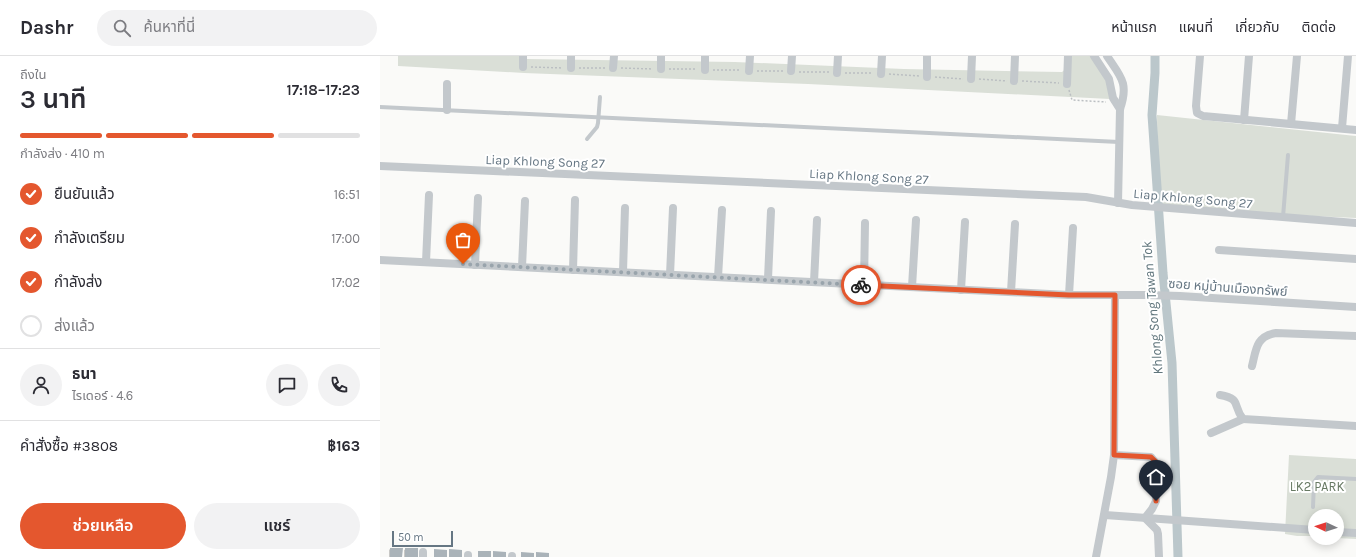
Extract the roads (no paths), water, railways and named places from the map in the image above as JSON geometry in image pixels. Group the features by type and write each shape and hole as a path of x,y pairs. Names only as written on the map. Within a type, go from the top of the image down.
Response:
{"street":[{"path":"523,67 524,56"},
{"path":"570,68 571,56"},
{"path":"613,68 614,56"},
{"path":"661,56 661,69"},
{"path":"705,56 705,70"},
{"path":"749,70 750,56"},
{"path":"791,71 792,56"},
{"path":"837,73 838,56"},
{"path":"881,74 882,56"},
{"path":"927,56 927,77"},
{"path":"971,79 972,56"},
{"path":"1014,81 1015,56"},
{"path":"1067,84 1068,56"},
{"path":"1094,56 1109,78 1113,98 1118,106 1120,142 1118,203"},
{"path":"1107,56 1122,79 1124,87 1124,96 1118,106"},
{"path":"1200,56 1196,106 1197,113 1203,116 1356,130"},
{"path":"1244,120 1249,56"},
{"path":"1291,124 1297,56"},
{"path":"1342,128 1348,56"},
{"path":"447,84 447,110"},
{"name":"Liap Khlong Song 27","path":"380,166 1086,197 1140,206 1356,223"},
{"path":"426,262 429,196"},
{"path":"475,265 478,198"},
{"path":"573,270 575,200"},
{"path":"522,267 525,201"},
{"path":"623,272 625,208"},
{"path":"670,275 673,208"},
{"path":"718,277 722,210"},
{"path":"768,280 772,211"},
{"path":"814,282 817,220"},
{"path":"912,287 916,220"},
{"path":"961,290 965,222"},
{"path":"864,285 865,223"},
{"path":"1011,292 1015,224"},
{"path":"1069,295 1072,228"},
{"path":"1219,250 1356,259"},
{"name":"ซอย หมู่บ้านเมืองทรัพย์","path":"380,260 1069,295 1180,296 1356,307"},
{"path":"1096,557 1105,515 1114,455 1115,295"},
{"path":"1252,366 1257,345 1268,334 1356,336"},
{"path":"1220,395 1233,398 1236,402 1240,416 1243,419"},
{"path":"1211,433 1243,419 1356,426"},
{"path":"1114,455 1151,457 1156,462 1156,501 1148,518"},
{"path":"1105,515 1308,530"},
{"path":"1148,518 1158,534 1159,557"},
{"path":"1344,532 1356,533"}],"lane":[{"path":"587,139 597,127 600,97"},
{"path":"380,107 1120,142"},
{"path":"1283,217 1288,155"},
{"path":"1313,507 1314,482 1318,477 1356,479"}],"waterway":[{"name":"Khlong Song Tawan Tok","path":"1155,56 1152,115 1163,273 1172,363 1178,557"}],"park label":[{"name":"LK2 PARK","path":"1317,486"}]}
